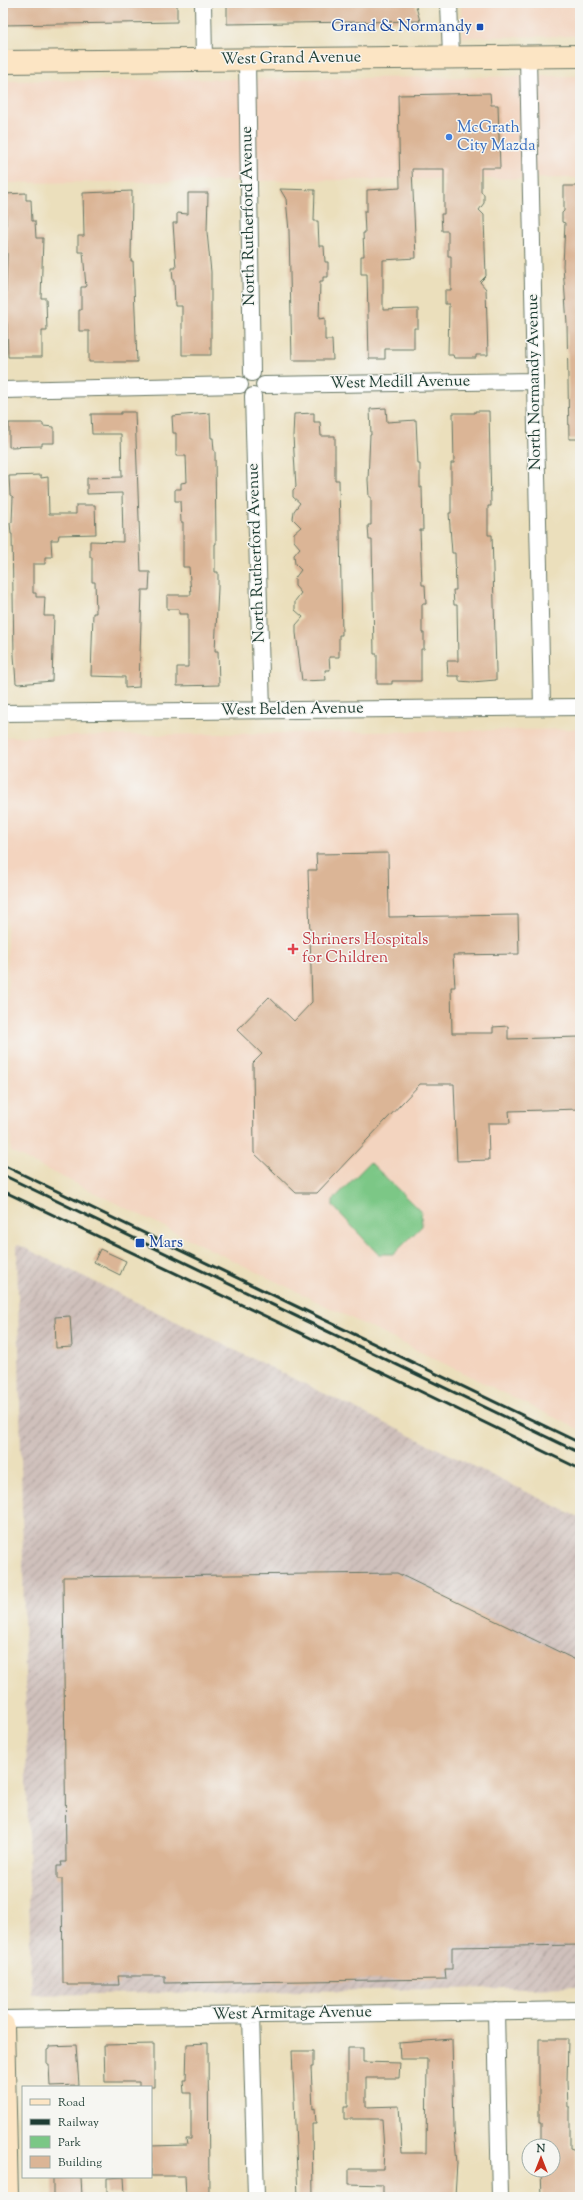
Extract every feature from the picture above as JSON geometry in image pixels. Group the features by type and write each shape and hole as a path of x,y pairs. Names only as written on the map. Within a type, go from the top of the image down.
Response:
{"main road":[{"name":"West Grand Avenue","path":"3,62 580,56"},
{"path":"3,2026 7,2197"}],"street":[{"path":"203,3 204,60"},
{"path":"449,3 451,57"},
{"name":"North Normandy Avenue","path":"528,57 542,707"},
{"name":"North Rutherford Avenue","path":"247,60 252,373"},
{"path":"252,373 262,378 259,391 246,395 240,385 245,376 252,373"},
{"name":"West Medill Avenue","path":"259,391 535,381"},
{"path":"3,390 240,385"},
{"name":"North Rutherford Avenue","path":"259,391 262,710"},
{"name":"West Belden Avenue","path":"3,713 580,707"},
{"name":"West Armitage Avenue","path":"3,2019 580,2010"},
{"path":"496,2011 500,2197"},
{"path":"251,2015 256,2197"}],"shaded area":[{"path":"461,3 580,3 580,36 462,37"},
{"path":"580,76 580,178 3,183 3,81"},
{"name":"Shriners Hospitals for Children","path":"580,729 580,1430 11,1152 3,737"},
{"path":"17,1244 580,1518 580,1987 31,1995"}],"green space":[{"path":"370,1162 421,1212 422,1226 394,1254 378,1254 333,1206 333,1200"}],"building":[{"path":"3,3 177,3 177,22 3,25"},
{"path":"227,3 415,3 420,21 227,24"},
{"path":"490,93 491,105 498,105 500,168 481,168 481,191 484,195 484,203 479,210 484,215 486,276 480,282 486,289 488,355 476,355 476,358 454,358 453,355 448,355 449,304 445,304 445,290 451,290 451,256 448,256 448,231 442,231 441,214 444,214 444,169 412,169 416,258 383,260 383,310 418,309 418,328 414,328 414,349 385,349 385,359 369,359 367,274 361,274 361,256 364,256 364,211 367,211 367,190 400,188 398,95"},
{"path":"564,186 580,186 580,439 569,439 567,324 563,266 565,223 562,222 562,213 564,211"},
{"path":"280,189 315,190 314,221 318,221 319,246 324,246 325,262 328,262 328,277 323,277 323,281 320,281 319,319 325,318 325,340 332,340 333,360 292,360 289,231 286,199"},
{"path":"132,191 131,261 133,261 137,362 89,362 89,331 79,331 81,287 86,287 83,252 78,252 78,236 84,236 83,193"},
{"path":"26,193 26,200 31,200 32,221 35,221 36,238 43,238 41,298 46,298 47,331 42,331 42,357 8,357 7,324 5,316 7,255 5,194"},
{"path":"188,193 208,193 207,232 211,272 211,355 182,355 182,306 175,306 172,268 176,268 173,223 177,223 177,213 188,214"},
{"path":"386,408 387,422 416,420 418,464 420,464 420,488 422,488 423,530 420,530 422,585 425,585 426,604 422,604 422,633 424,633 424,649 421,649 421,681 392,681 392,684 377,684 377,654 374,654 372,540 369,540 368,525 371,525 371,497 369,497 368,480 371,435 370,409"},
{"path":"475,411 489,411 491,506 488,506 488,535 492,535 496,680 472,682 459,681 459,676 448,676 447,661 458,661 457,605 454,605 453,590 456,590 455,553 452,553 449,513 451,513 451,463 454,463 453,413 475,413"},
{"path":"121,412 135,412 141,572 150,572 149,590 142,590 139,687 125,688 125,677 91,676 93,613 96,613 95,582 92,582 92,557 90,557 90,541 123,542 122,493 87,494 87,478 122,477 121,434 92,434 91,414 121,414"},
{"path":"210,413 211,438 213,438 215,451 215,572 218,572 218,588 215,651 218,651 219,685 177,686 177,667 188,667 188,614 179,614 179,609 167,609 167,595 191,595 189,567 183,567 183,522 181,522 180,501 175,501 175,489 181,489 181,483 187,482 186,456 176,456 176,433 173,433 172,416"},
{"path":"314,413 314,422 320,422 321,436 335,436 335,480 339,480 342,635 339,635 339,657 329,657 330,670 325,670 326,680 302,681 296,625 303,617 295,610 295,601 301,593 295,586 295,578 301,570 295,564 294,555 300,548 294,541 294,533 301,527 293,519 294,511 300,503 293,497 293,490 296,487 293,436 294,414"},
{"path":"9,423 43,423 43,426 54,427 54,443 42,443 42,446 9,447"},
{"path":"41,475 41,478 48,477 49,514 76,514 76,505 95,505 96,534 59,535 58,540 51,540 52,557 45,557 45,564 33,564 33,593 36,593 36,597 45,597 44,616 54,616 52,681 18,684 16,683 14,655 12,534 10,523 12,522 13,497 10,495 9,476"},
{"path":"388,853 389,917 518,915 519,954 453,955 455,987 451,987 452,1033 493,1033 493,1027 508,1026 508,1039 580,1037 580,1109 509,1111 510,1123 488,1123 489,1160 457,1161 454,1084 420,1084 317,1193 296,1193 254,1153 253,1063 262,1054 237,1030 269,997 294,1021 312,1002 308,870 317,870 316,854"},
{"path":"100,1249 126,1261 120,1275 94,1262"},
{"path":"70,1316 72,1347 56,1348 55,1317"},
{"path":"397,1573 580,1662 580,1945 452,1947 452,1969 445,1969 446,1979 165,1983 165,1976 118,1976 119,1985 67,1985 67,1983 63,1983 62,1879 57,1879 57,1866 62,1866 61,1862 66,1862 63,1577"},
{"path":"452,2039 454,2128 457,2163 455,2196 383,2195 383,2185 349,2184 349,2169 383,2169 384,2150 382,2119 344,2119 344,2107 348,2107 348,2048 363,2048 363,2062 400,2063 399,2078 366,2078 366,2107 399,2106 402,2153 426,2153 427,2059 400,2059 399,2043"},
{"path":"539,2039 568,2039 567,2082 568,2107 570,2107 570,2148 576,2150 577,2197 542,2197 541,2178 561,2178 561,2138 541,2138 541,2123 539,2123"},
{"path":"208,2043 209,2197 186,2197 185,2176 152,2176 152,2146 187,2145 186,2139 191,2139 191,2093 184,2093 183,2080 186,2080 187,2044"},
{"path":"154,2044 154,2087 139,2086 139,2082 105,2082 104,2045"},
{"path":"76,2045 79,2085 50,2086 49,2064 47,2064 47,2050 49,2049 49,2046"},
{"path":"292,2051 313,2051 313,2067 311,2067 313,2109 315,2108 316,2124 312,2124 313,2197 298,2197"},
{"path":"53,2178 81,2178 82,2196 53,2196"},
{"path":"107,2178 124,2178 125,2194 107,2194"}],"railway":[{"path":"3,1165 580,1443"},
{"path":"3,1175 580,1453"},
{"path":"3,1191 286,1326 580,1469"}],"place":[{"name":"Grand & Normandy","path":"480,27"},
{"name":"McGrath City Mazda","path":"449,137"},
{"name":"Shriners Hospitals for Children","path":"293,949"},
{"name":"Mars","path":"140,1243"}]}
